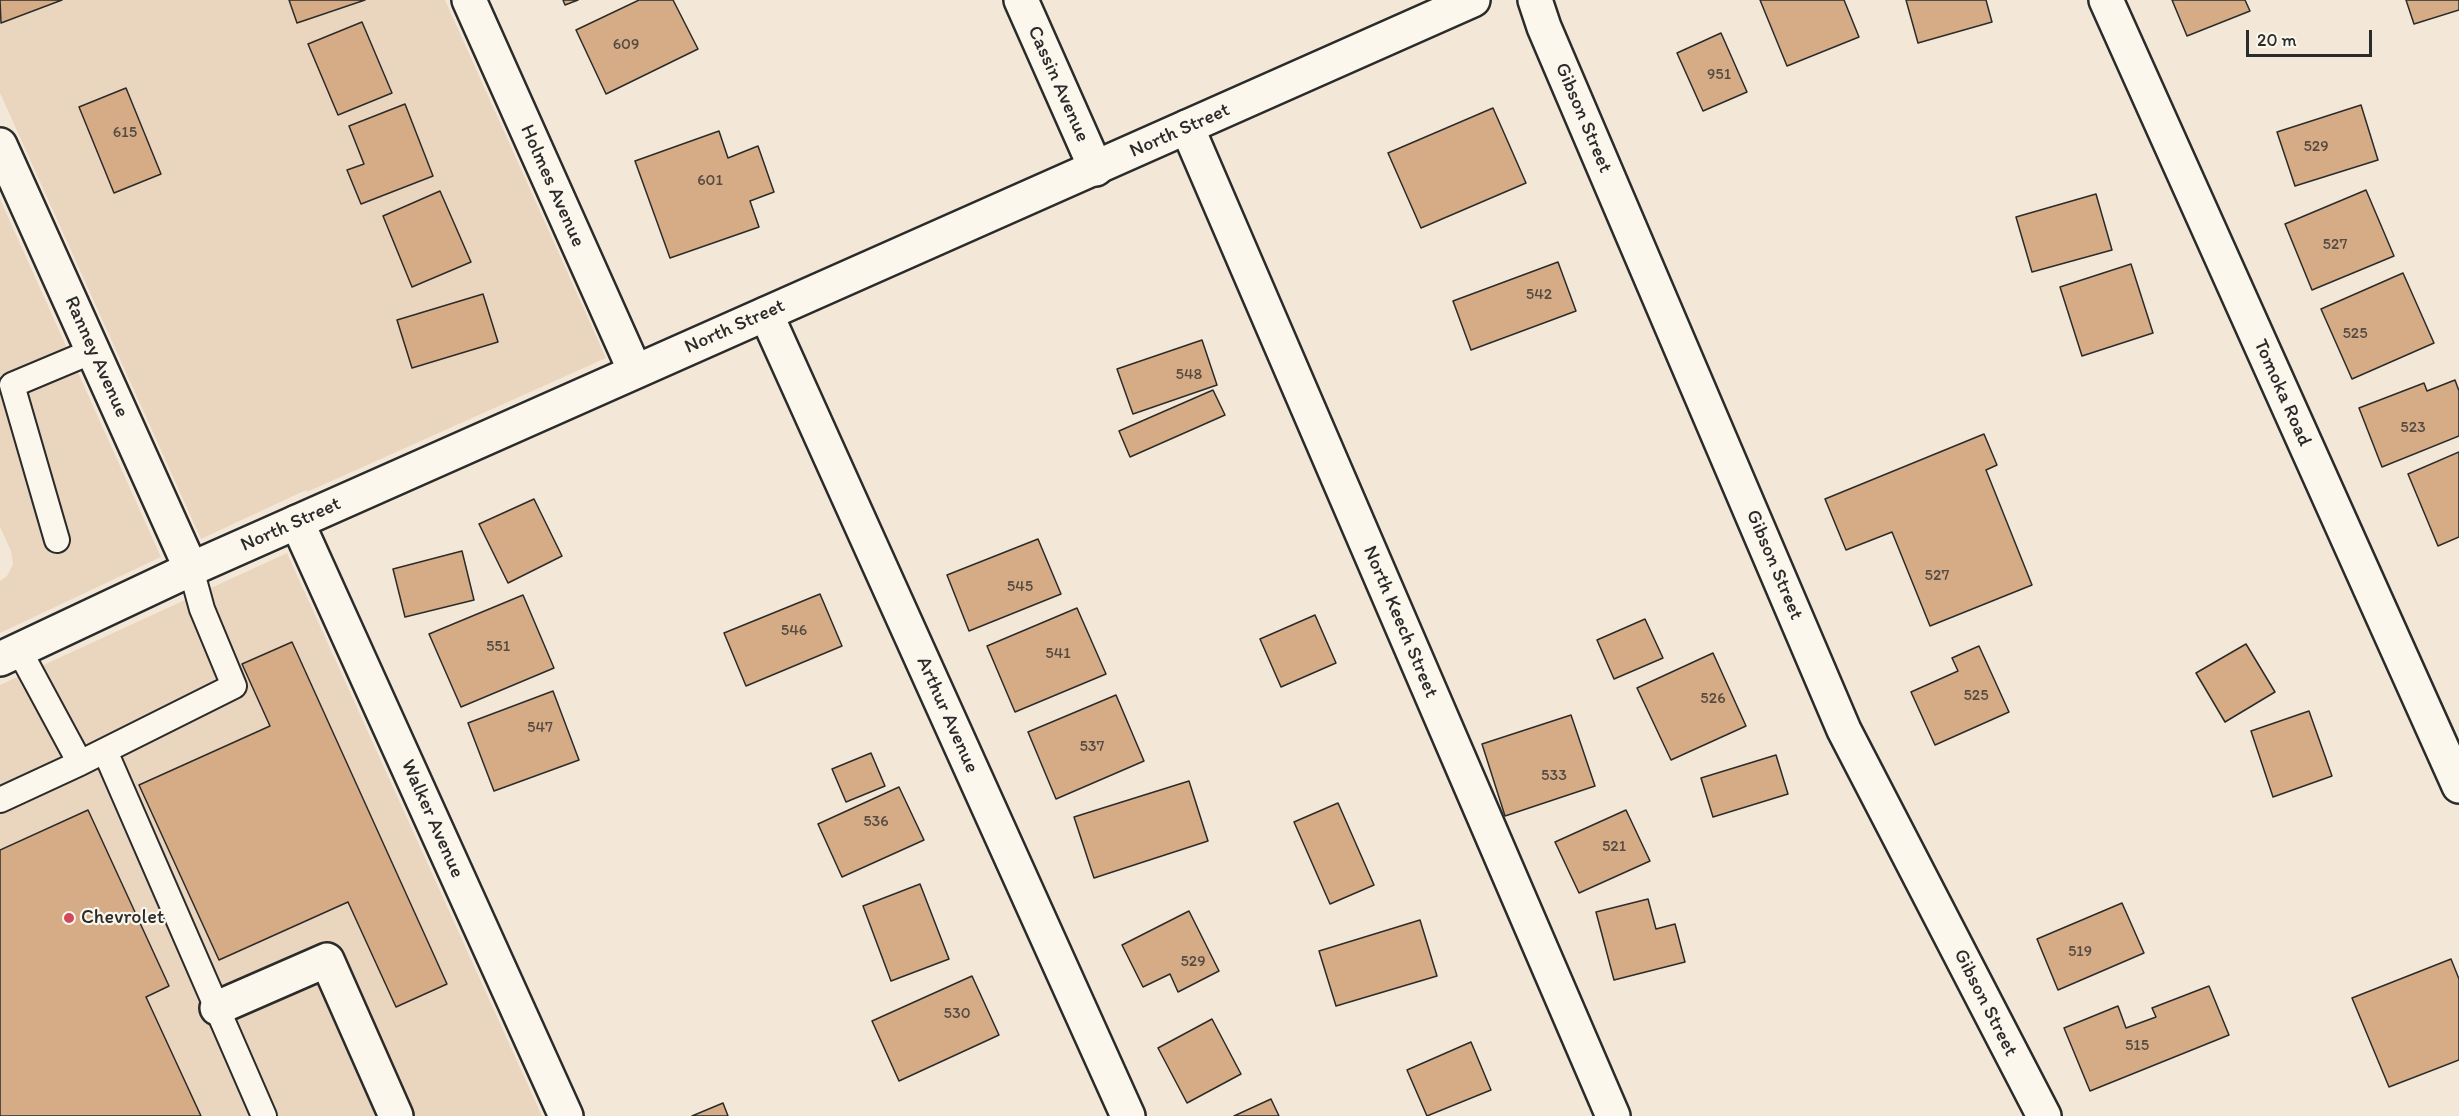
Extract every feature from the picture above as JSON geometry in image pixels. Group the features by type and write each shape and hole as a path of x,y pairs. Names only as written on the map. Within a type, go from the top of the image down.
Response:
{"street":[{"name":"Holmes Avenue","path":"469,0 635,372"},
{"name":"Cassin Avenue","path":"1021,0 1096,169"},
{"name":"North Street","path":"10,655 191,569 1473,0"},
{"name":"Gibson Street","path":"1535,0 1544,27 1844,730 2044,1116"},
{"name":"Tomoka Road","path":"2106,0 2459,786"},
{"name":"North Keech Street","path":"1187,127 1613,1116"},
{"name":"Ranney Avenue","path":"0,145 191,569"},
{"name":"Arthur Avenue","path":"766,314 1128,1116"},
{"name":"Walker Avenue","path":"297,522 566,1116"},
{"path":"217,1008 327,960 396,1116"}],"lane":[{"path":"57,540 12,385 93,351"},
{"path":"0,800 105,751 234,686 202,609 191,569"},
{"path":"10,655 80,763"},
{"path":"105,751 264,1116"}],"shaded area":[{"path":"0,0 445,0 606,358 307,492 306,490 201,539 0,93"},
{"path":"0,199 161,557 0,633 0,581 7,576 13,564 11,551 0,527"},
{"path":"287,553 542,1116 0,1116 0,685"}],"building":[{"path":"0,0 62,0 1,23"},
{"path":"289,0 365,0 297,23"},
{"path":"563,0 578,0 565,5"},
{"path":"639,0 673,0 698,49 606,94 576,30"},
{"path":"1760,0 1844,0 1859,37 1787,66"},
{"path":"1906,0 1986,0 1992,22 1918,43"},
{"path":"2172,0 2245,0 2250,11 2187,36"},
{"path":"2406,0 2459,0 2459,10 2414,24"},
{"path":"362,22 392,93 338,115 308,44"},
{"path":"1721,33 1747,92 1703,111 1677,53"},
{"path":"126,88 161,174 114,193 79,107"},
{"path":"405,104 433,176 361,204 347,170 364,164 349,126"},
{"path":"2361,105 2378,160 2295,186 2277,132"},
{"path":"1493,108 1526,183 1421,228 1388,153"},
{"path":"719,131 728,158 758,146 774,192 750,201 759,227 670,258 635,161"},
{"path":"2366,190 2394,256 2312,290 2285,224"},
{"path":"440,191 471,262 412,287 383,216"},
{"path":"2096,194 2112,250 2032,272 2016,217"},
{"path":"1558,262 1576,311 1471,350 1453,301"},
{"path":"2131,264 2153,333 2082,356 2060,287"},
{"path":"2403,273 2434,343 2352,379 2321,309"},
{"path":"483,294 498,342 412,368 397,320"},
{"path":"1202,340 1217,385 1133,414 1117,369"},
{"path":"2455,380 2459,391 2459,436 2382,467 2359,408 2424,383 2427,391"},
{"path":"1213,390 1225,415 1130,457 1119,431"},
{"path":"1984,434 1997,465 1986,470 2032,585 1930,626 1892,532 1846,550 1825,499"},
{"path":"2459,452 2459,537 2438,546 2408,474"},
{"path":"534,499 562,556 508,583 479,524"},
{"path":"1038,539 1061,594 969,631 947,575"},
{"path":"462,551 474,600 405,617 393,569"},
{"path":"820,594 842,646 746,686 724,633"},
{"path":"523,595 554,668 461,707 429,634"},
{"path":"1077,608 1106,674 1015,712 987,646"},
{"path":"1315,615 1336,663 1281,687 1260,639"},
{"path":"1645,619 1663,658 1614,679 1597,640"},
{"path":"292,642 447,984 396,1007 348,902 219,960 139,785 270,726 242,664"},
{"path":"2246,644 2275,692 2225,722 2196,673"},
{"path":"1979,646 2009,712 1935,745 1911,692 1958,671 1952,658"},
{"path":"1713,653 1746,726 1671,760 1637,688"},
{"path":"553,691 579,760 494,791 468,723"},
{"path":"1116,695 1144,761 1056,799 1028,732"},
{"path":"2309,711 2332,776 2273,797 2251,731"},
{"path":"1571,715 1595,786 1505,816 1482,744"},
{"path":"871,753 885,786 846,802 832,769"},
{"path":"1776,755 1788,794 1713,817 1701,778"},
{"path":"1189,781 1208,841 1094,878 1074,817"},
{"path":"899,787 924,840 842,877 818,824"},
{"path":"1338,803 1374,885 1330,904 1294,822"},
{"name":"Chevrolet","path":"88,810 169,986 146,997 201,1116 0,1116 0,850"},
{"path":"1626,810 1650,861 1579,893 1555,842"},
{"path":"920,884 949,959 891,981 863,906"},
{"path":"1648,899 1656,929 1675,924 1685,962 1614,980 1596,912"},
{"path":"2122,903 2144,953 2058,990 2037,939"},
{"path":"1189,911 1219,971 1178,992 1170,974 1143,987 1122,945"},
{"path":"1420,920 1437,976 1336,1006 1319,951"},
{"path":"2451,959 2459,979 2459,1060 2389,1087 2352,998"},
{"path":"972,976 999,1035 899,1081 872,1021"},
{"path":"2209,986 2229,1035 2090,1091 2064,1028 2118,1006 2126,1028 2156,1017 2152,1008"},
{"path":"1212,1019 1241,1074 1187,1103 1158,1048"},
{"path":"1471,1042 1491,1090 1427,1116 1407,1070"},
{"path":"1271,1099 1279,1116 1234,1116"},
{"path":"723,1103 728,1116 692,1116"}],"place":[{"name":"Chevrolet","path":"69,918"}]}
